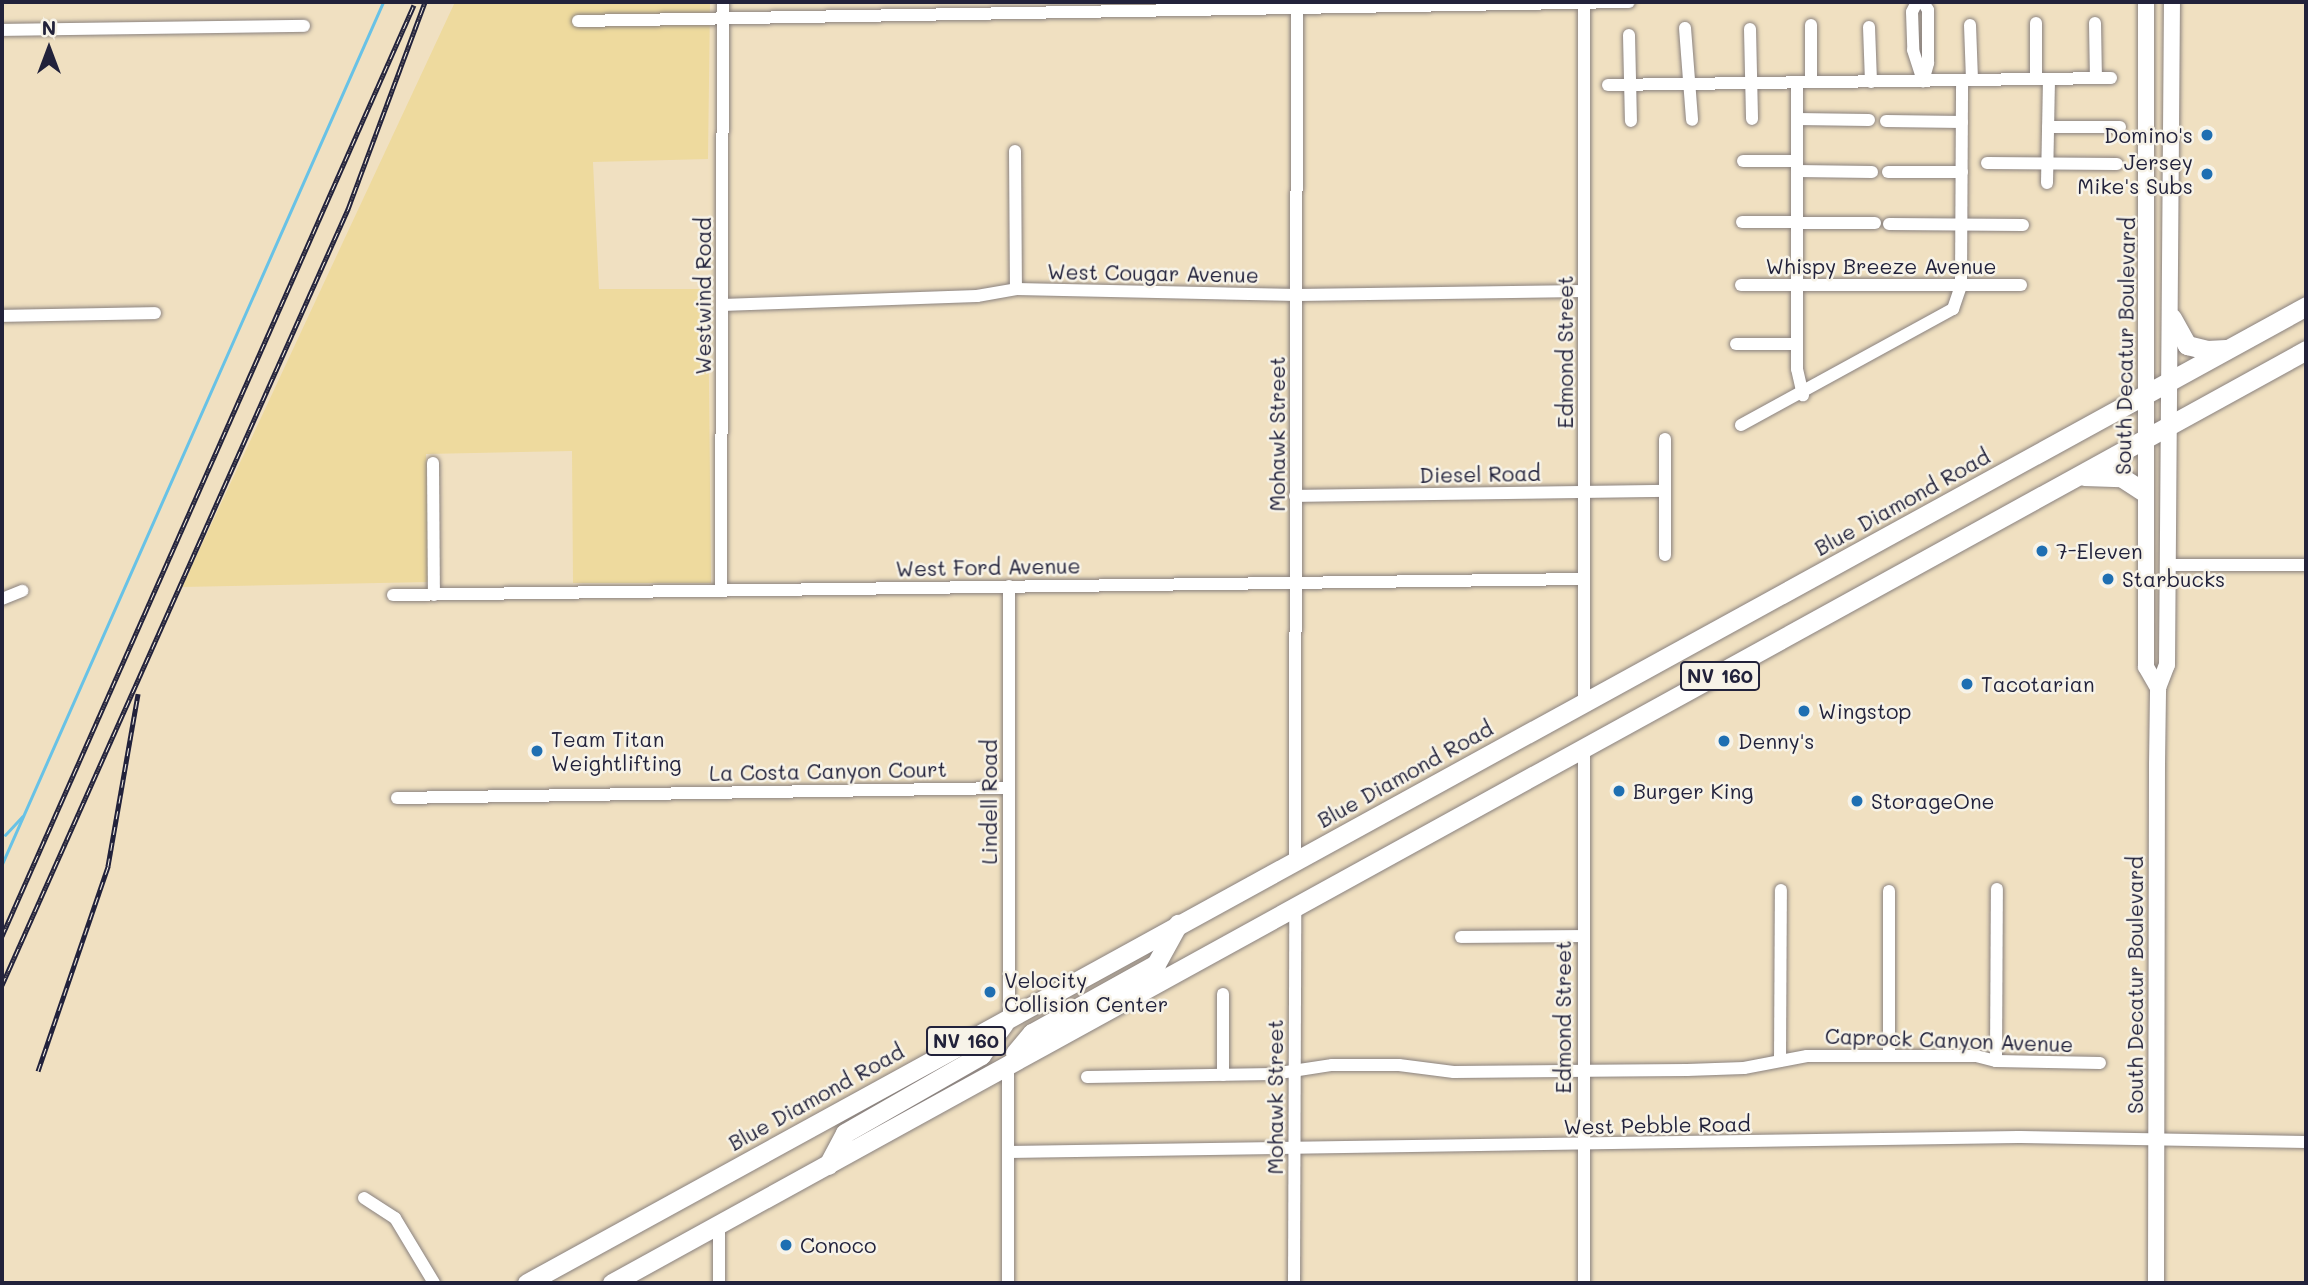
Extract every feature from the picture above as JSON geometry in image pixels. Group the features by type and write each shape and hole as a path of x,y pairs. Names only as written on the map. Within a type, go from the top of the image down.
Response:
{"highway":[{"name":"Blue Diamond Road","path":"527,1283 2306,306"},
{"path":"2172,318 2187,345 2207,351 2231,348"},
{"name":"NV 160","path":"612,1283 719,1228 1008,1062 1295,911 2306,350"},
{"path":"2079,476 2117,475 2144,492"},
{"path":"1008,1062 1032,1033 1156,964 1178,924"},
{"path":"827,1166 845,1133 981,1055 1009,1017"}],"main road":[{"name":"South Decatur Boulevard","path":"2146,2 2146,667 2158,688"},
{"name":"South Decatur Boulevard","path":"2156,1283 2158,688 2167,666 2172,318 2172,2"}],"street":[{"name":"Westwind Road","path":"721,591 723,2"},
{"name":"Edmond Street","path":"1584,2 1584,701"},
{"path":"578,21 1009,8 1297,8 1629,2"},
{"path":"1917,2 1912,12 1913,50 1923,81"},
{"path":"1923,2 1928,10 1928,62 1923,81"},
{"name":"Mohawk Street","path":"1296,860 1297,8"},
{"path":"2036,23 2048,127 2047,183"},
{"path":"2095,23 2096,78"},
{"path":"2,30 304,26"},
{"path":"1811,26 1811,82"},
{"path":"1741,425 1803,395 1947,316 1961,286 1962,122 1970,26"},
{"path":"1869,27 1871,82"},
{"path":"1685,28 1687,84 1692,120"},
{"path":"1750,29 1752,119"},
{"path":"1629,34 1631,121"},
{"path":"1608,85 2111,78"},
{"path":"1797,83 1797,369 1803,395"},
{"path":"1797,119 1869,120"},
{"path":"1886,121 1962,122"},
{"path":"2048,127 2120,127"},
{"path":"1015,151 1016,289"},
{"path":"1743,161 1872,172"},
{"path":"1987,163 2117,164"},
{"path":"1888,172 1962,172"},
{"path":"1742,222 1875,223"},
{"path":"1889,224 2023,225"},
{"name":"Whispy Breeze Avenue","path":"1741,285 2021,285"},
{"name":"West Cougar Avenue","path":"722,305 977,296 1016,289 1297,296 1584,291"},
{"path":"2,316 155,313"},
{"path":"1735,344 1797,344"},
{"path":"1665,439 1665,555"},
{"path":"433,463 434,595"},
{"name":"Diesel Road","path":"1295,496 1665,491"},
{"path":"2168,565 2306,565"},
{"name":"West Ford Avenue","path":"393,595 1584,579"},
{"name":"Lindell Road","path":"1009,586 1009,1017"},
{"path":"2,599 23,591"},
{"name":"Edmond Street","path":"1584,751 1584,1283"},
{"name":"La Costa Canyon Court","path":"397,798 1008,788"},
{"path":"1996,1061 1997,889"},
{"path":"1780,1061 1781,890"},
{"path":"1889,891 1889,1056"},
{"name":"Mohawk Street","path":"1294,1283 1295,911"},
{"path":"1461,937 1582,936"},
{"path":"1223,994 1223,1075"},
{"name":"Caprock Canyon Avenue","path":"1087,1077 1295,1072 1372,1065 1454,1072 1744,1068 1807,1056 1976,1056 1996,1061 2100,1063"},
{"path":"1008,1062 1008,1283"},
{"name":"West Pebble Road","path":"1008,1152 2031,1137 2155,1142 2306,1142"},
{"path":"364,1198 395,1218 434,1283"},
{"path":"719,1228 719,1283"}],"sand":[{"path":"455,2 710,2 708,159 593,162 599,289 708,289 711,583 573,583 572,451 426,454 429,582 182,587"}],"waterway":[{"path":"2,864 383,2"},
{"path":"5,835 22,817"}],"railway":[{"path":"2,985 348,209 425,2"},
{"path":"2,936 414,5"},
{"path":"38,1071 108,866 138,694"}],"place":[{"name":"Domino's","path":"2207,135"},
{"name":"Jersey Mike's Subs","path":"2207,174"},
{"name":"7-Eleven","path":"2042,551"},
{"name":"Starbucks","path":"2108,579"},
{"name":"Tacotarian","path":"1967,684"},
{"name":"Wingstop","path":"1804,711"},
{"name":"Denny's","path":"1724,741"},
{"name":"Team Titan Weightlifting","path":"537,751"},
{"name":"Burger King","path":"1619,791"},
{"name":"StorageOne","path":"1857,801"},
{"name":"Velocity Collision Center","path":"990,992"},
{"name":"Conoco","path":"786,1245"}]}
